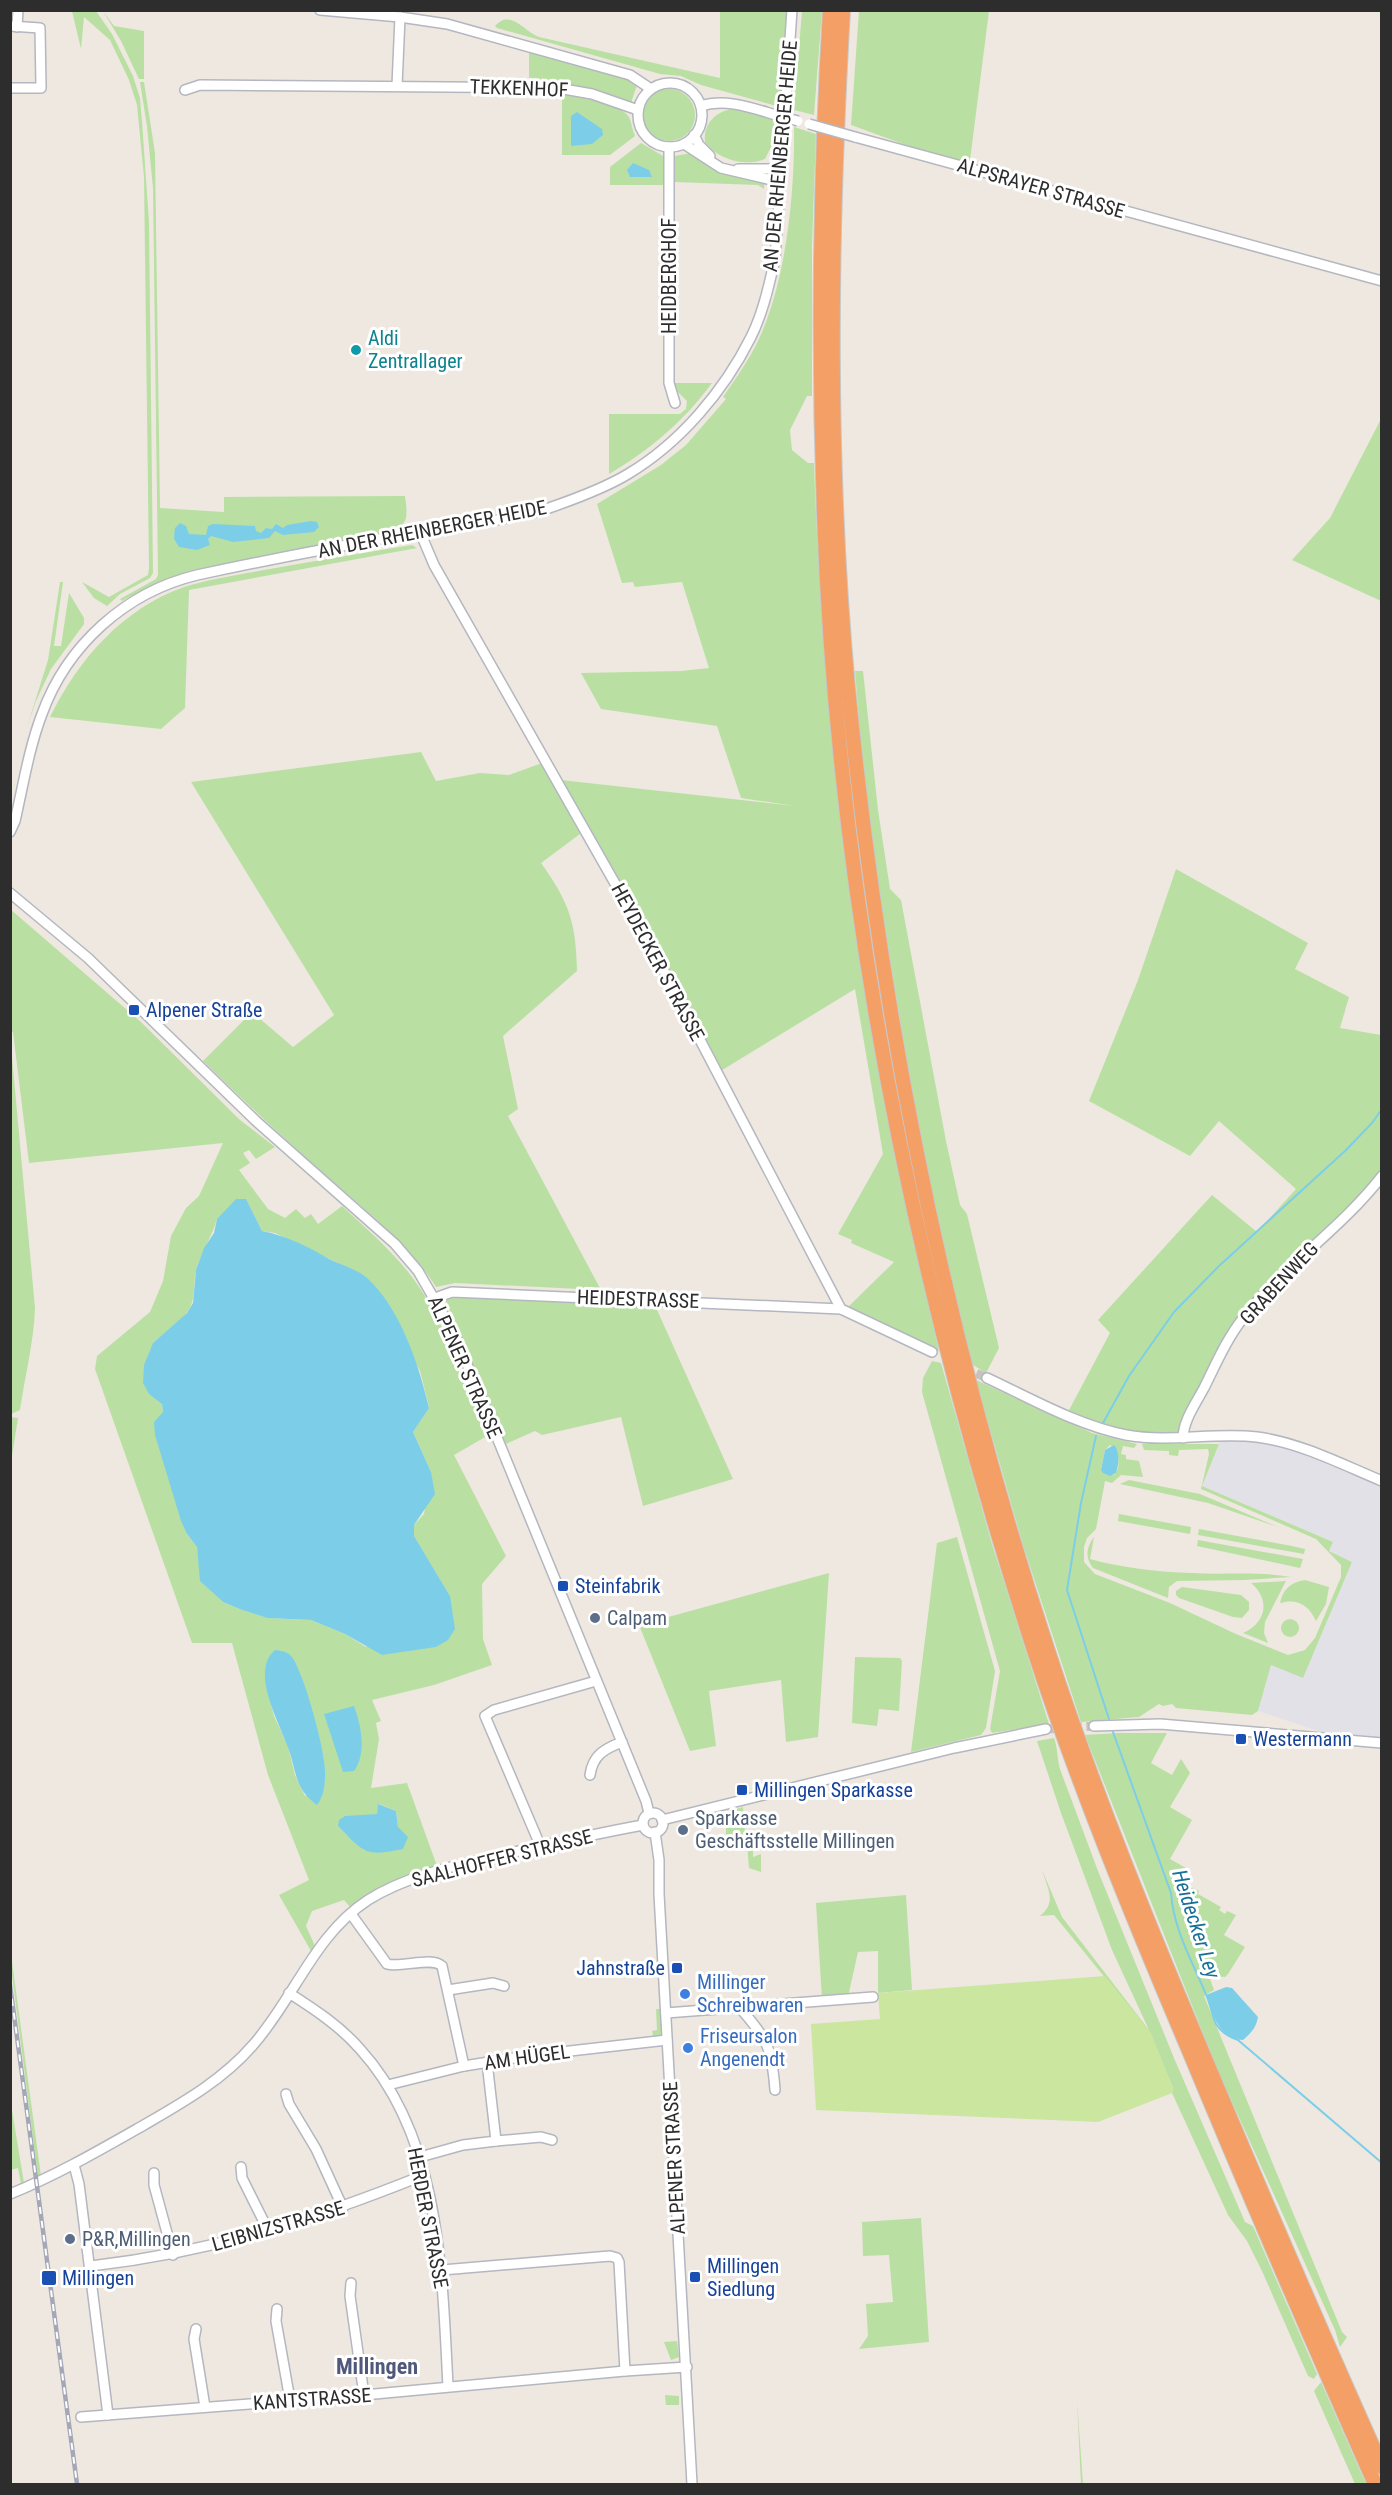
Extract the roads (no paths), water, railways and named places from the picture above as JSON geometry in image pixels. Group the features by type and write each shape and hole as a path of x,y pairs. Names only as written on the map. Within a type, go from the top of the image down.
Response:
{"highway":[{"path":"830,10 824,107 819,302 824,518 833,656 858,889 886,1071 909,1185 968,1432 1036,1658 1117,1879 1275,2258 1375,2484"},
{"path":"843,10 832,300 836,474 848,683 868,866 881,957 898,1063 928,1213 982,1435 1015,1546 1049,1654 1130,1879 1292,2267 1382,2468"}],"street":[{"path":"10,87 41,88 40,28 14,27 18,10"},
{"path":"320,10 400,17 457,27 637,77 651,88"},
{"name":"AN DER RHEINBERGER HEIDE","path":"10,832 45,705 66,667 80,647 117,613 154,590 188,577 420,532 513,517 548,508 628,475 687,428 728,376 752,336 766,297 775,259 792,10"},
{"path":"397,86 400,17"},
{"path":"661,84 678,84 692,92 700,106 700,125 694,135 684,144 669,147 654,143 645,135 639,124 638,110 643,97 651,88 661,84"},
{"name":"TEKKENHOF","path":"185,90 200,85 558,87 592,94 638,110"},
{"name":"ALPSRAYER STRASSE","path":"700,106 717,103 731,104 776,115 1382,281"},
{"path":"694,135 703,150 714,160 729,167 748,170 781,169"},
{"path":"684,144 721,168 780,182"},
{"name":"HEIDBERGHOF","path":"669,147 669,383 675,403"},
{"name":"HEYDECKER STRASSE","path":"420,532 434,565 654,952 842,1309"},
{"name":"ALPENER STRASSE","path":"10,893 88,958 256,1121 395,1244 418,1271 455,1335 649,1813"},
{"name":"GRABENWEG","path":"1183,1438 1185,1425 1200,1395 1244,1317 1317,1242 1365,1198 1382,1176"},
{"name":"HEIDESTRASSE","path":"435,1298 452,1292 842,1309"},
{"path":"842,1309 932,1352"},
{"path":"987,1378 1066,1415 1105,1430 1148,1438 1257,1437 1316,1453 1382,1481"},
{"path":"540,1845 486,1716 494,1710 596,1680"},
{"path":"1094,1726 1188,1725 1278,1736 1382,1743"},
{"path":"662,1820 954,1748 1046,1729"},
{"path":"590,1775 592,1762 596,1756 622,1742"},
{"path":"649,1813 656,1813 662,1820 660,1829 655,1832 646,1830 643,1825 643,1819 649,1813"},
{"name":"SAALHOFFER STRASSE","path":"10,2194 74,2165 165,2113 202,2090 233,2066 254,2045 333,1930 368,1900 400,1884 454,1866 540,1845 643,1825"},
{"name":"ALPENER STRASSE","path":"655,1832 659,1860 692,2484"},
{"path":"351,1914 383,1961 394,1966 439,1963 448,1990 464,2066"},
{"path":"448,1990 493,1983 504,1986"},
{"name":"HERDER STRASSE","path":"289,1993 337,2027 360,2048 388,2085 405,2116 420,2157 442,2270 448,2386"},
{"path":"666,2013 873,1997"},
{"path":"739,2007 761,2032 768,2045 773,2064 775,2090"},
{"name":"AM HÜGEL","path":"388,2085 488,2062 668,2040"},
{"path":"488,2062 496,2140"},
{"path":"286,2094 289,2104 316,2149 343,2208"},
{"path":"420,2157 463,2145 496,2140 541,2137 552,2140"},
{"path":"74,2165 80,2184 108,2415"},
{"path":"241,2167 242,2178 268,2232"},
{"path":"154,2173 154,2185 173,2255"},
{"name":"LEIBNIZSTRASSE","path":"90,2266 173,2255 268,2232 343,2208 424,2175"},
{"path":"442,2270 610,2256 617,2258 626,2371"},
{"path":"351,2283 350,2296 364,2395"},
{"path":"278,2309 276,2321 290,2400"},
{"path":"196,2329 194,2339 205,2407"},
{"name":"KANTSTRASSE","path":"81,2417 687,2367"}],"water":[{"path":"577,112 602,129 603,135 592,144 571,146 571,116"},
{"path":"633,163 649,170 652,177 630,177 627,170"},
{"path":"317,522 319,527 314,532 283,535 275,531 269,538 233,542 211,536 208,539 210,545 197,550 179,547 174,539 175,528 180,523 186,526 189,534 206,535 208,526 213,524 255,526 256,531 261,533 266,528 272,529 276,524 283,528 287,525"},
{"path":"236,1199 246,1199 262,1231 297,1242 366,1277 378,1289 398,1320 414,1356 429,1408 413,1432 431,1472 435,1494 414,1525 414,1536 450,1596 455,1629 448,1640 436,1647 382,1655 345,1634 311,1620 267,1618 242,1610 223,1602 200,1581 197,1547 181,1521 155,1435 154,1422 163,1412 162,1404 149,1394 143,1383 144,1365 153,1343 187,1313 193,1303 196,1270 204,1248 214,1233 217,1219"},
{"path":"1114,1445 1118,1454 1118,1466 1116,1473 1110,1476 1101,1470 1105,1450"},
{"path":"275,1650 286,1652 297,1665 316,1722 325,1772 324,1790 317,1805 309,1799 300,1785 268,1696 265,1670 268,1659"},
{"path":"354,1706 361,1730 362,1748 354,1771 343,1772 324,1714"},
{"path":"378,1804 396,1811 398,1827 408,1837 403,1849 380,1853 366,1851 338,1826 339,1820 345,1816 377,1814"},
{"path":"1226,1987 1232,1988 1258,2017 1253,2030 1243,2040 1235,2039 1222,2030 1214,2017 1206,1995"}],"waterway":[{"path":"1103,1423 1129,1376 1174,1312 1219,1266 1345,1151 1382,1109"},
{"path":"1096,1436 1081,1503 1067,1590 1109,1719"},
{"name":"Heidecker Ley","path":"1113,1732 1171,1893 1180,1934 1216,2024 1225,2034 1238,2040 1382,2163"}],"tunnel":[{"path":"964,1368 987,1378"},
{"path":"1046,1729 1094,1726"}],"railway":[{"path":"10,1985 77,2484"}],"place":[{"name":"Aldi Zentrallager","path":"356,350"},
{"name":"Alpener Straße","path":"134,1010"},
{"name":"Steinfabrik","path":"563,1586"},
{"name":"Calpam","path":"595,1618"},
{"name":"Westermann","path":"1241,1739"},
{"name":"Millingen Sparkasse","path":"742,1790"},
{"name":"Sparkasse Geschäftsstelle Millingen","path":"683,1830"},
{"name":"Jahnstraße","path":"677,1968"},
{"name":"Millinger Schreibwaren","path":"685,1994"},
{"name":"Friseursalon Angenendt","path":"688,2048"},
{"name":"P&R,Millingen","path":"70,2239"},
{"name":"Millingen Siedlung","path":"695,2277"},
{"name":"Millingen","path":"49,2278"}],"district":[{"name":"Millingen","path":"377,2366"}]}
